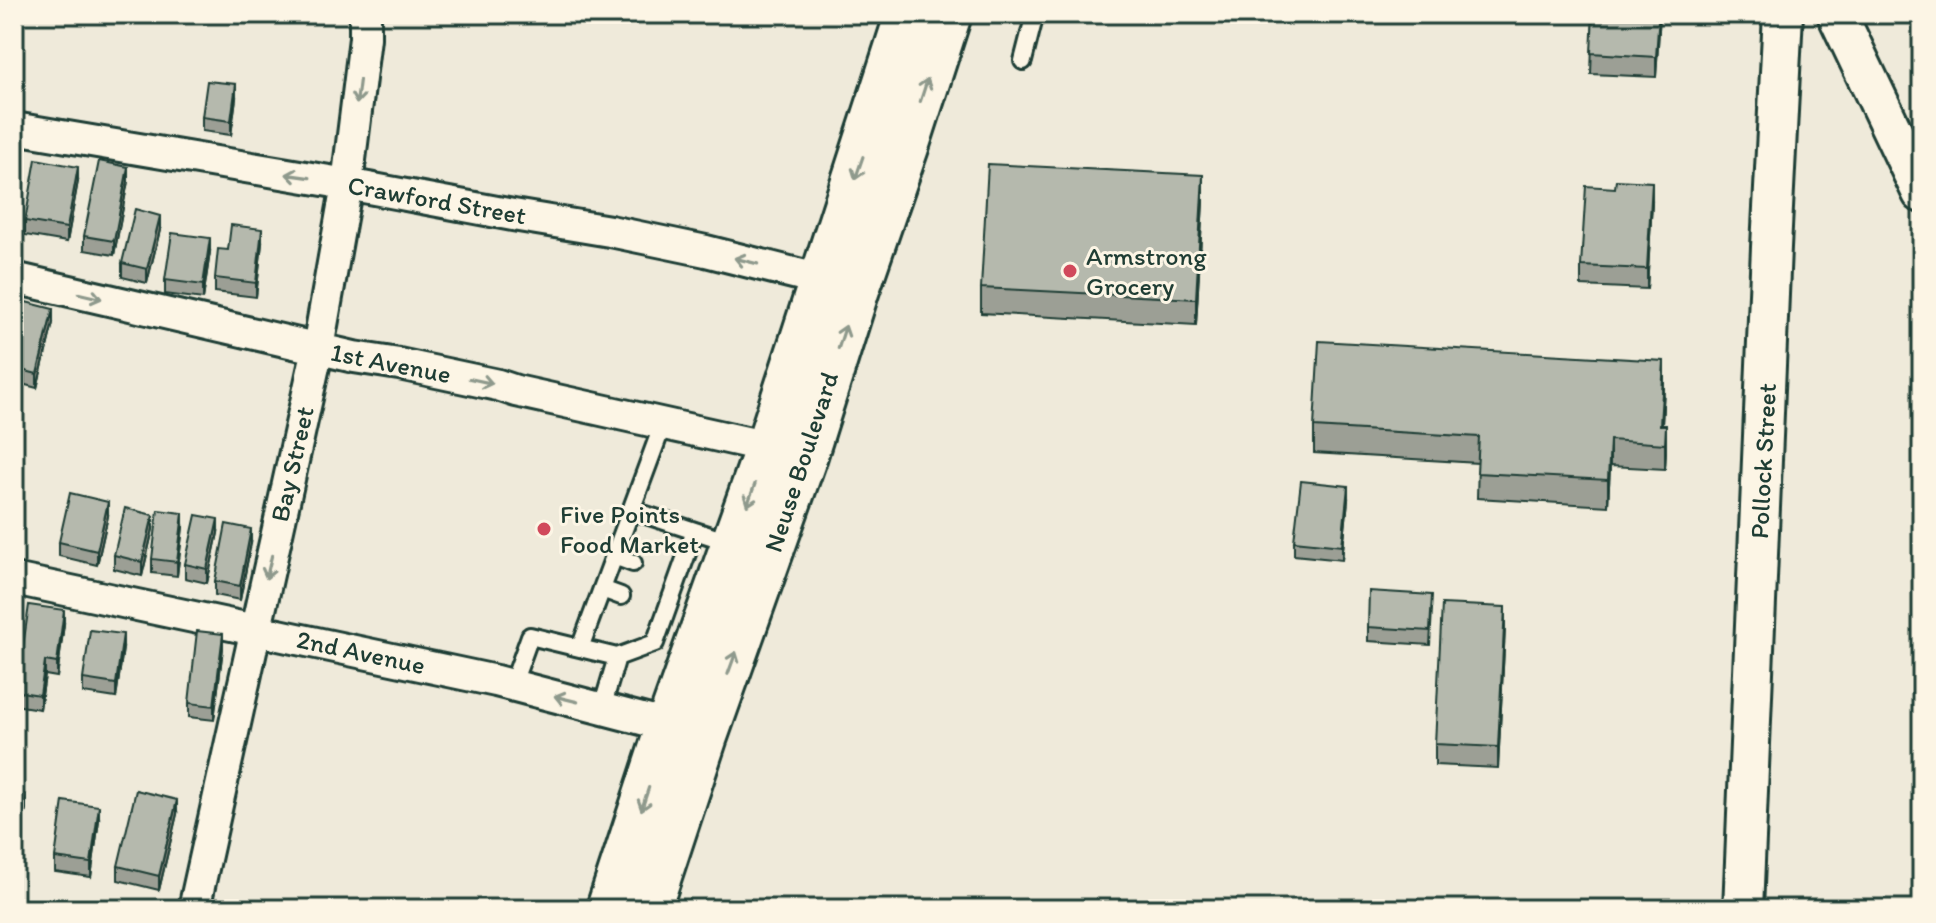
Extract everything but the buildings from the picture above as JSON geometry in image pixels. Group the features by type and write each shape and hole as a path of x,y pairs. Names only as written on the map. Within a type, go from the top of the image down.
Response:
{"main road":[{"name":"Neuse Boulevard","path":"609,909 804,458 840,284 908,14"},
{"name":"Neuse Boulevard","path":"648,909 687,730 675,651 714,537 768,447 840,284 906,147 949,14"}],"street":[{"name":"Bay Street","path":"194,909 318,348 347,184 365,38 365,14"},
{"name":"Pollock Street","path":"1746,909 1745,864 1783,14"},
{"path":"1837,14 1922,193"},
{"name":"Crawford Street","path":"14,128 610,231 840,284"},
{"name":"1st Avenue","path":"14,278 768,447"},
{"name":"2nd Avenue","path":"14,579 512,686 687,730"}],"lane":[{"path":"1023,61 1035,14"},
{"path":"580,648 663,424"},
{"path":"512,686 530,636 617,657 675,651 659,611 670,578 714,537 631,510"},
{"path":"614,556 633,563"},
{"path":"602,589 621,596"},
{"path":"602,708 617,657"}],"place":[{"name":"Armstrong Grocery","path":"1070,271"},
{"name":"Five Points Food Market","path":"544,529"}]}
